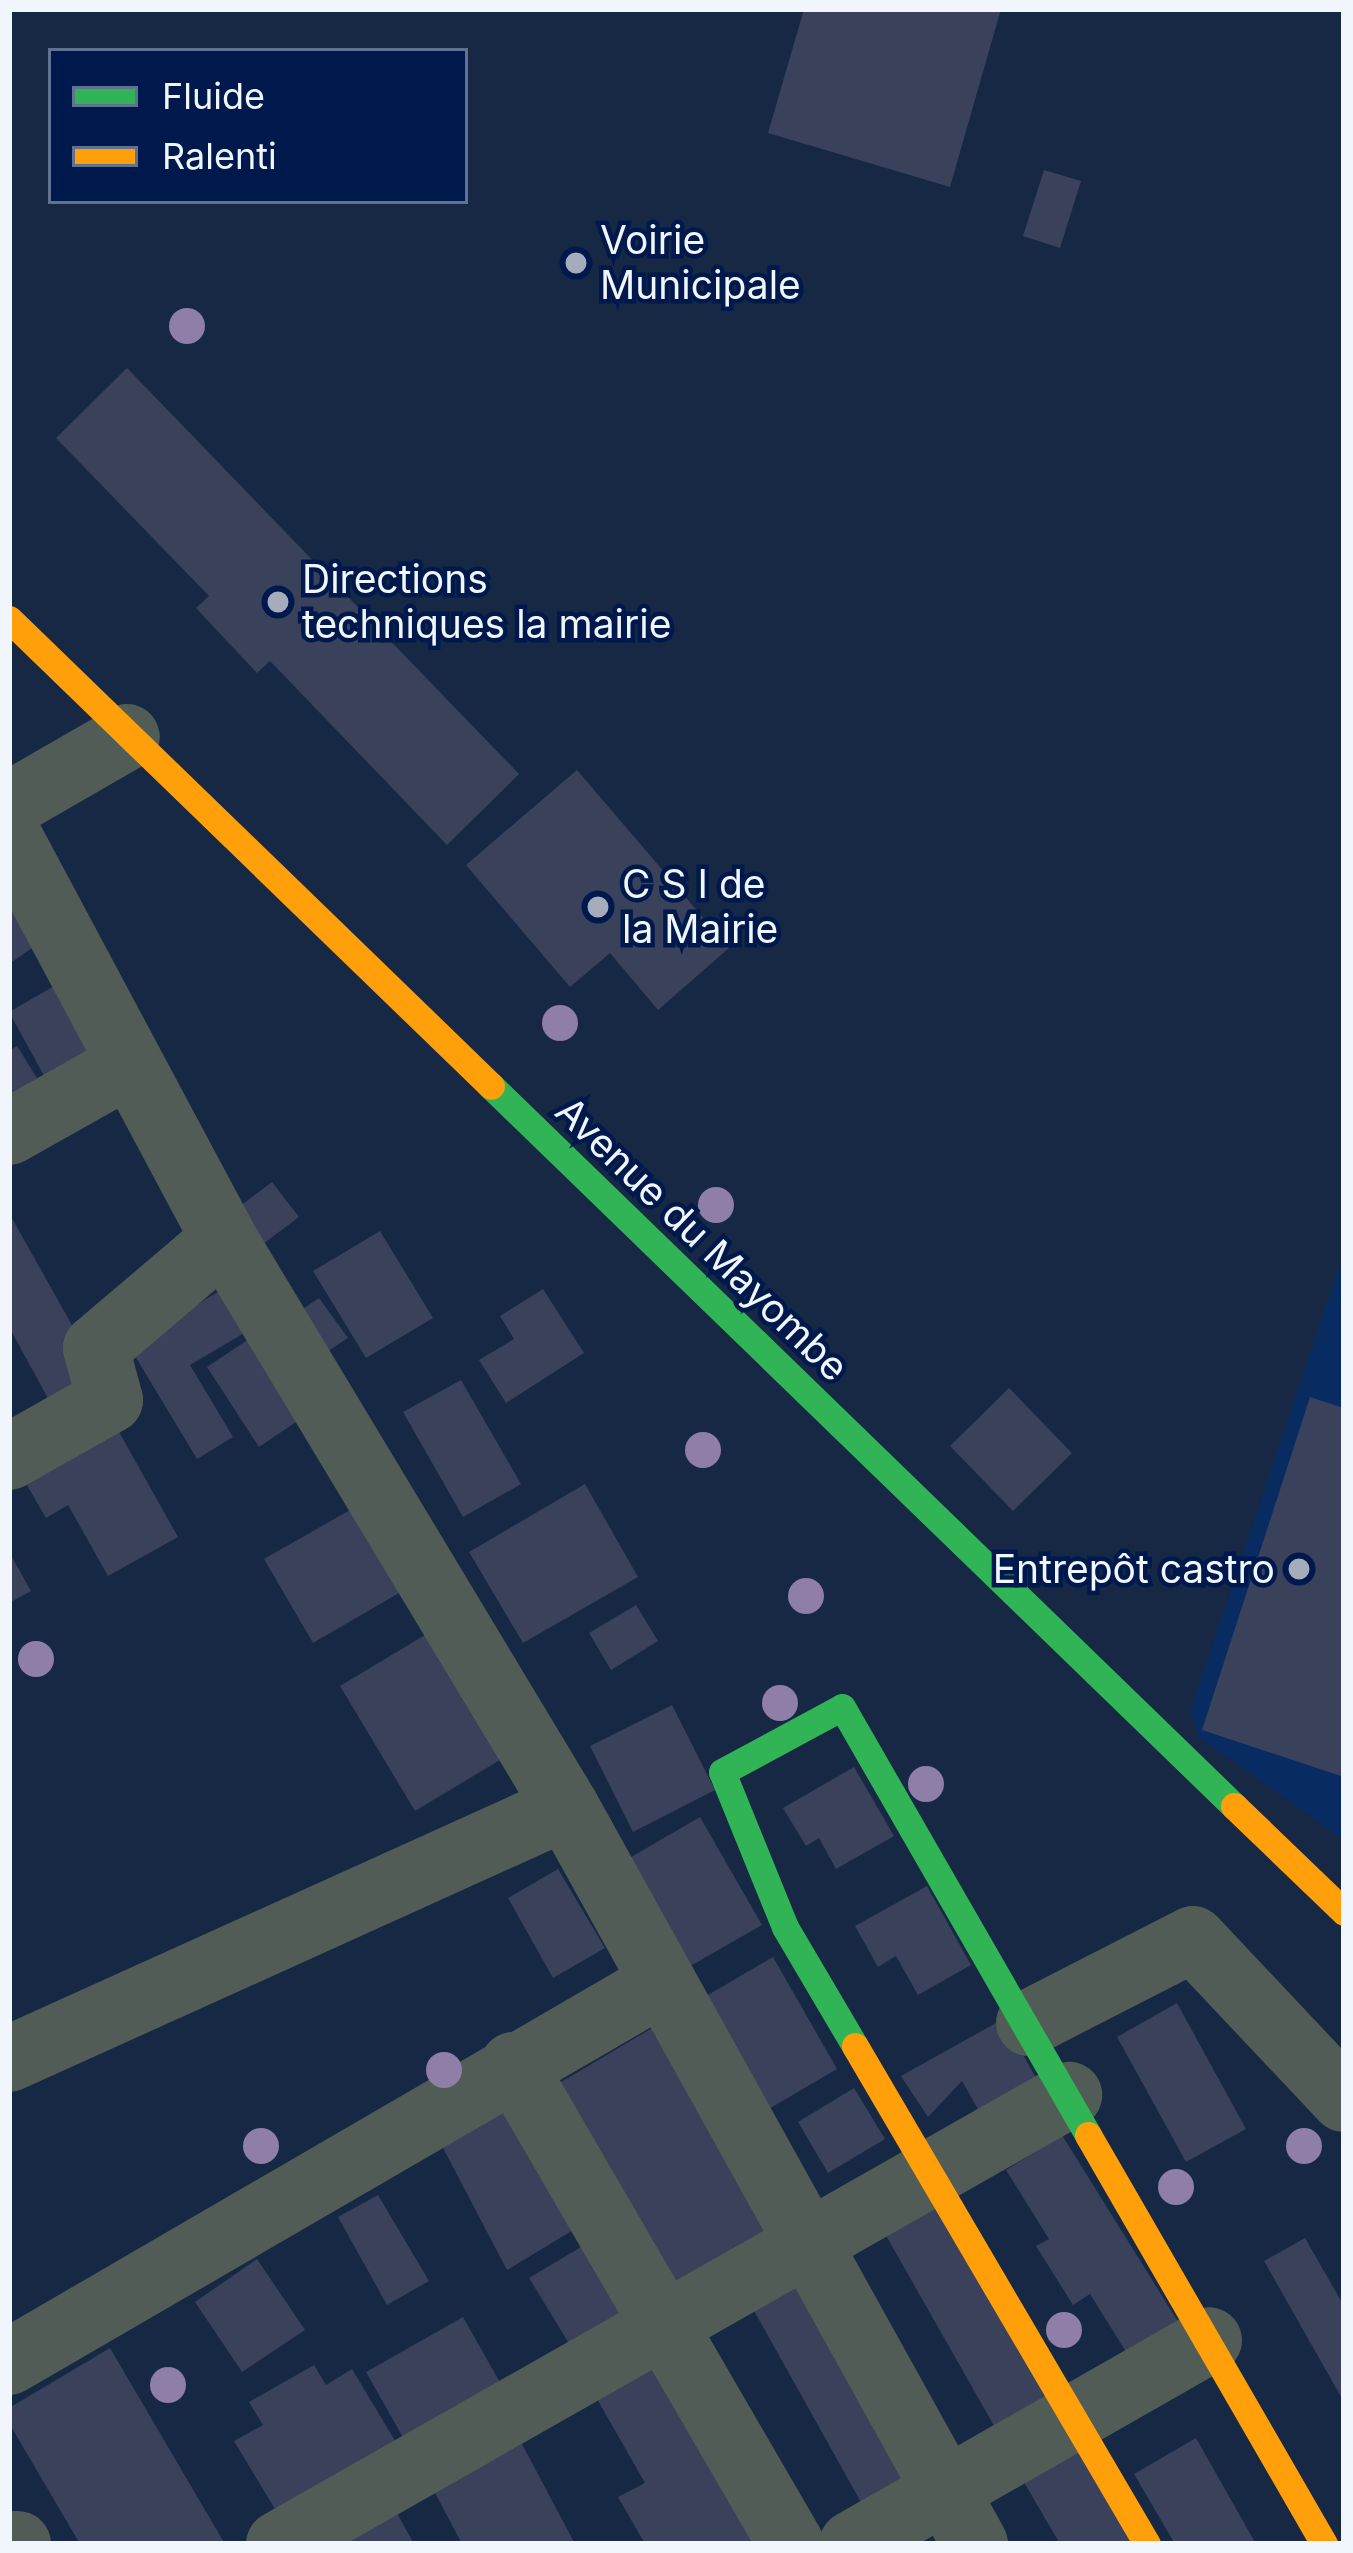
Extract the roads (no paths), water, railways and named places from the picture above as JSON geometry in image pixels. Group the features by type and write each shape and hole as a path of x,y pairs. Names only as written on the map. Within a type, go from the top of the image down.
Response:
{"street":[{"name":"Avenue du Mayombe","path":"9,619 1344,1912"},
{"path":"9,806 127,737"},
{"path":"9,836 224,1239 566,1807 658,1985 959,2518"},
{"path":"9,1132 128,1065"},
{"path":"9,1457 110,1400 96,1348 224,1239"},
{"path":"1147,2544 784,1927 722,1772 842,1707 1029,2024 1324,2544"},
{"path":"9,2059 566,1807"},
{"path":"1029,2024 1193,1939 1344,2099"},
{"path":"9,2362 512,2065 658,1985"},
{"path":"512,2065 790,2544"},
{"path":"279,2544 1069,2095"},
{"path":"852,2544 959,2518 1074,2421 1209,2340"}],"place":[{"name":"Voirie Municipale","path":"576,263"},
{"name":"Directions techniques la mairie","path":"278,602"},
{"name":"C S I de la Mairie","path":"598,907"},
{"name":"Entrepôt castro","path":"1299,1569"}]}
